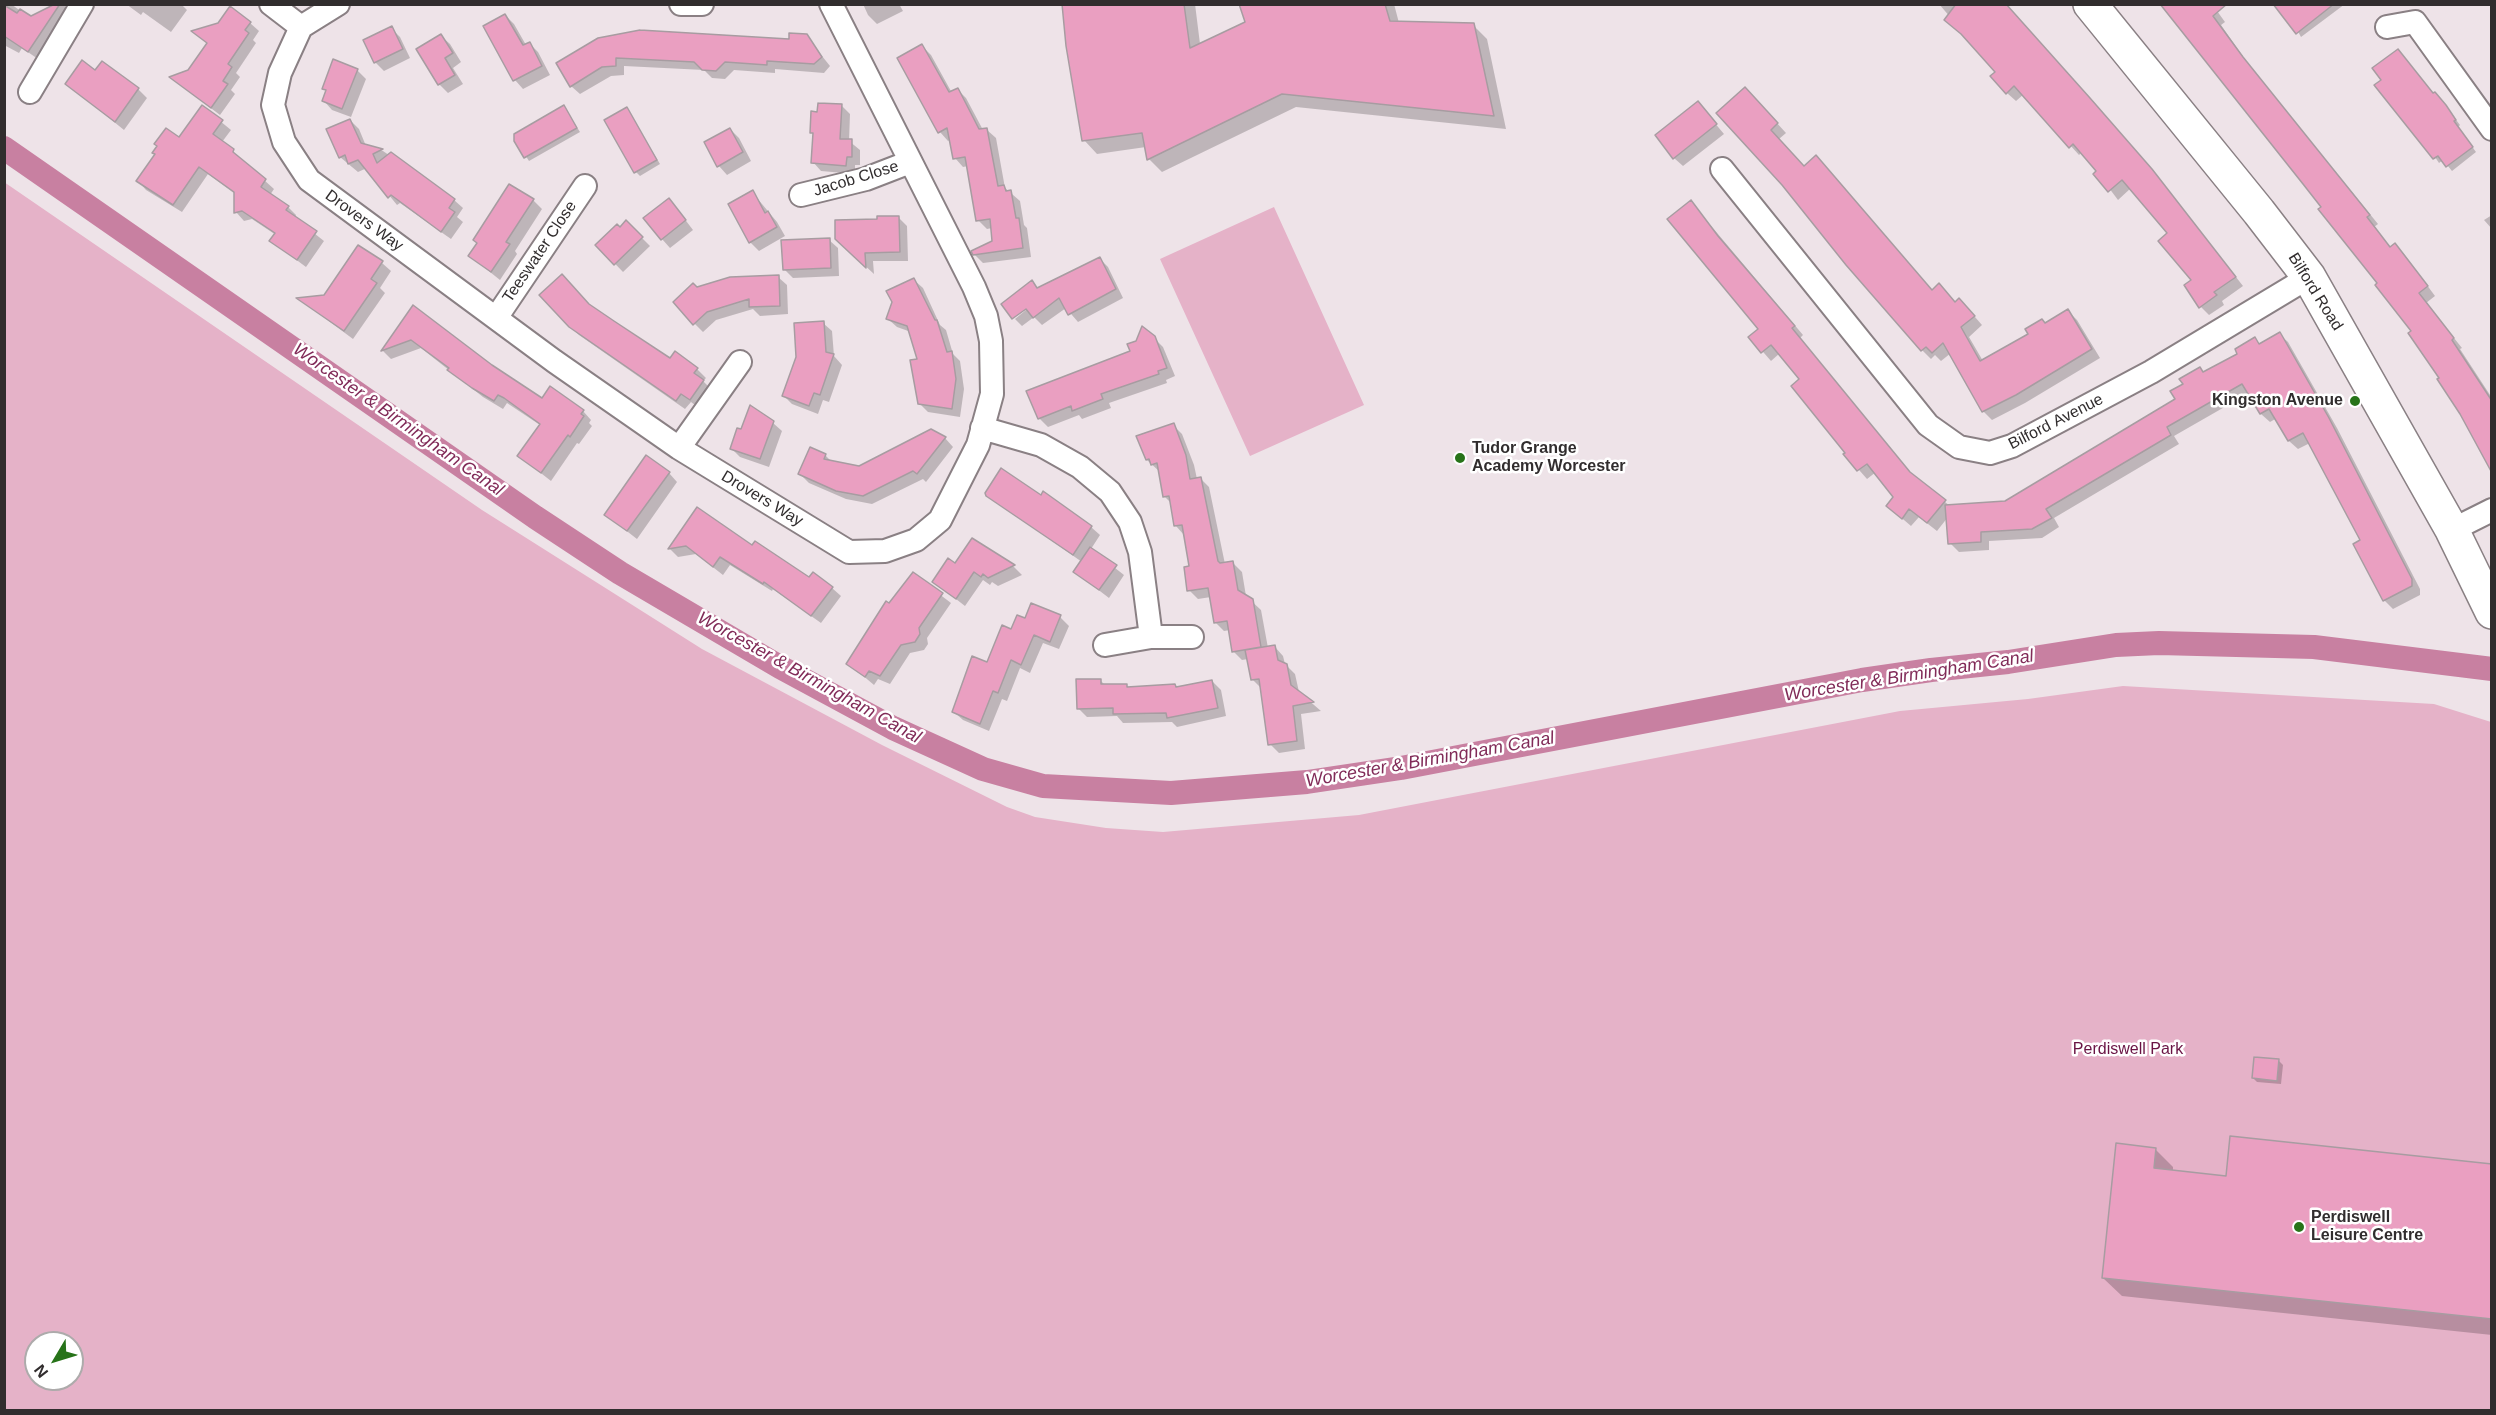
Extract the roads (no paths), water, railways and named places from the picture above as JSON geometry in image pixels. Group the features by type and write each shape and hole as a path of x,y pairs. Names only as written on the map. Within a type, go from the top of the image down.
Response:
{"main road":[{"name":"Bilford Road","path":"2090,4 2309,277 2452,530 2492,612"}],"street":[{"path":"30,92 82,4"},
{"path":"271,4 301,27 338,4"},
{"path":"681,4 702,4"},
{"name":"Drovers Way","path":"301,27 280,73 273,105 284,142 309,180 496,318 679,448 849,552 885,551 916,540 940,520 978,445 992,394 991,341 986,315 974,287 831,4"},
{"path":"2387,27 2415,22 2492,129"},
{"name":"Jacob Close","path":"801,195 866,179 910,162"},
{"name":"Bilford Avenue","path":"1722,169 1928,425 1959,447 1990,453 2012,446 2151,372 2309,277"},
{"name":"Teeswater Close","path":"496,318 585,186"},
{"path":"679,448 740,362"},
{"path":"982,428 1041,445 1080,467 1110,492 1130,522 1140,552 1151,637"},
{"path":"2452,530 2492,510"},
{"path":"1105,645 1151,637 1192,637"}],"waterway":[{"name":"Worcester & Birmingham Canal","path":"4,148 535,517 620,573 780,667 893,728 983,769 1043,786 1171,793 1307,782 1401,768 1862,680 2008,662 2116,645 2159,643 2314,647 2492,669"}],"place":[{"name":"Kingston Avenue","path":"2355,401"},
{"name":"Tudor Grange Academy Worcester","path":"1460,458"},
{"name":"Perdiswell Leisure Centre","path":"2299,1227"}],"park label":[{"name":"Perdiswell Park","path":"2128,1050"}]}
